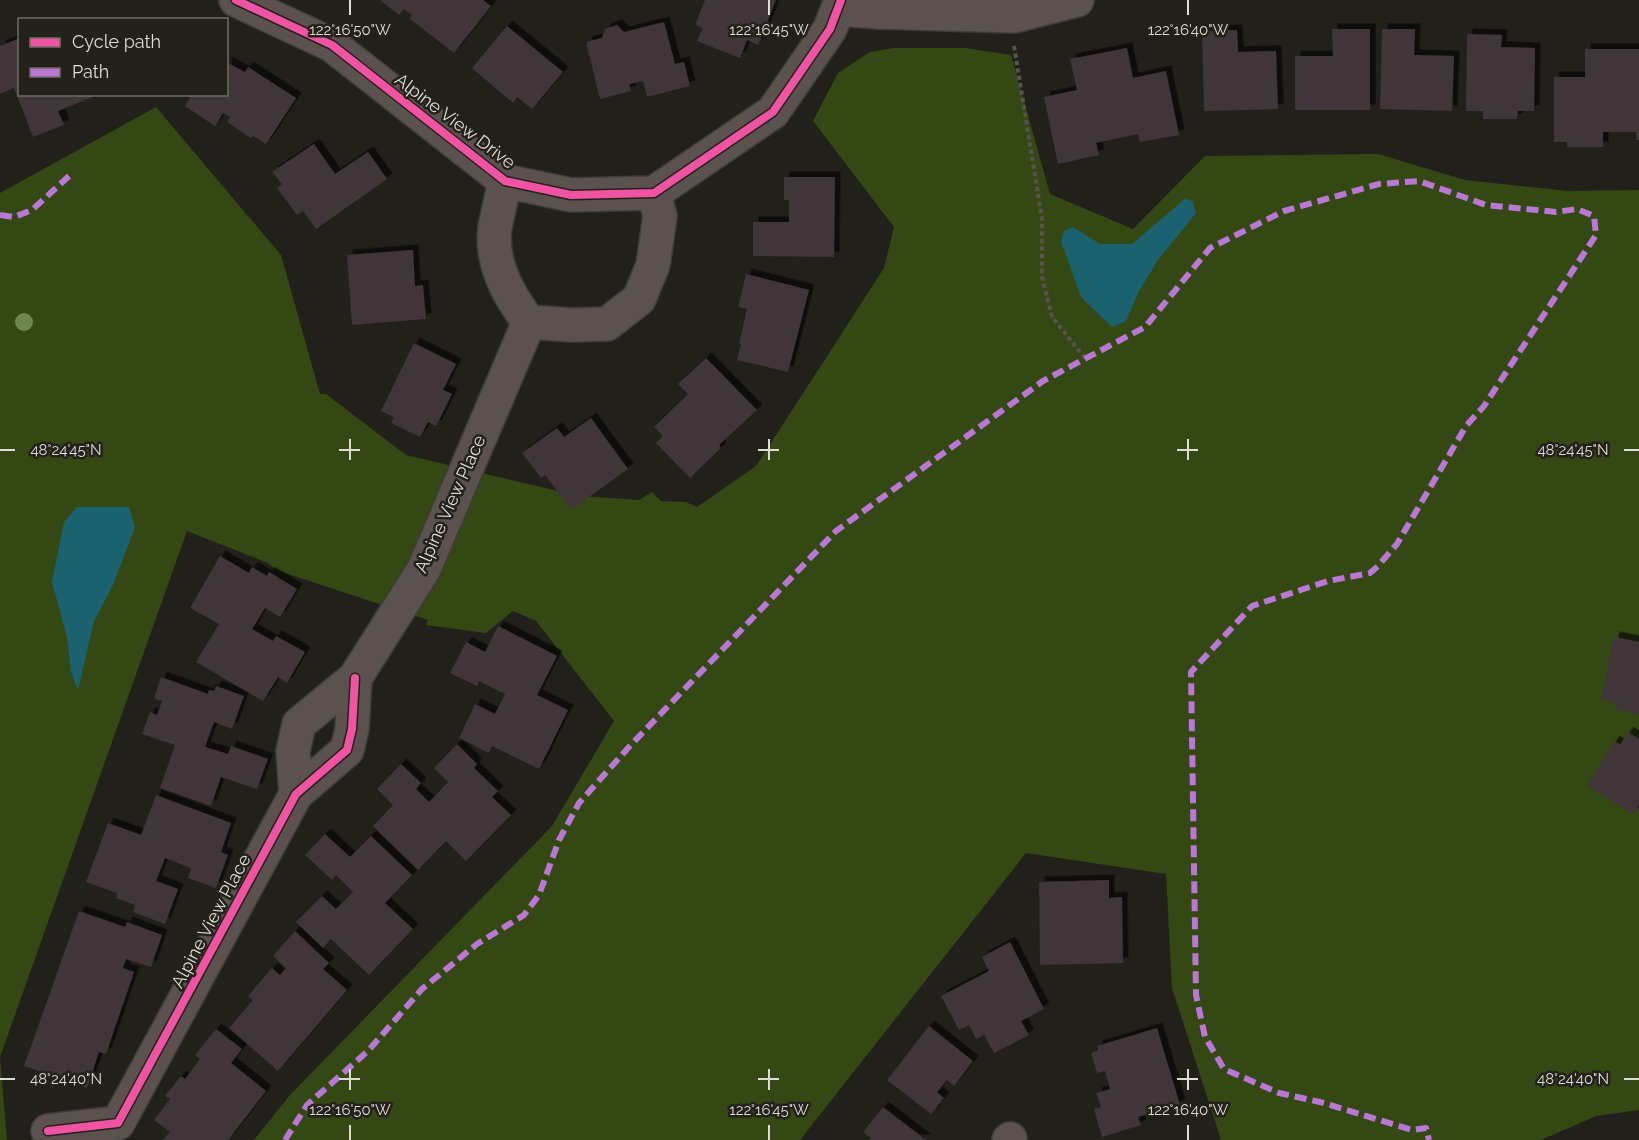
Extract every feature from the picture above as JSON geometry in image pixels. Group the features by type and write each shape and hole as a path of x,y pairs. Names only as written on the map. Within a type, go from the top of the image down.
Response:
{"street":[{"name":"Alpine View Drive","path":"236,0 332,45 505,181 571,195 654,193"},
{"path":"529,322 570,325 607,324 639,299 653,265 660,216 654,193 773,112 830,30 840,4 879,12 1014,16 1077,0"},
{"name":"Alpine View Drive","path":"505,181 495,229 498,270 516,305 529,322"},
{"name":"Alpine View Place","path":"296,794 293,751 299,724 356,678 424,569 529,322"},
{"name":"Alpine View Place","path":"48,1131 127,1132 296,794 347,750 352,729 356,678"}],"path":[{"path":"1014,45 1042,218 1042,277 1052,317 1085,358"}],"green space":[{"path":"894,48 965,48 1011,55 1050,194 1133,229 1205,156 1378,154 1465,180 1568,191 1639,190 1639,1110 1596,1116 1541,1140 1221,1140 1172,988 1166,874 1026,853 800,1140 254,1140 290,1095 552,826 614,721 536,621 513,611 486,633 426,625 428,620 276,570 268,563 187,531 0,1057 0,193 156,107 281,255 320,394 326,394 406,455 579,496 639,500 652,492 661,501 686,502 697,507 756,466 884,268 894,227 813,121 838,73 870,52"},
{"path":"0,1057 7,1140 0,1140"}],"water":[{"path":"1186,198 1193,202 1196,213 1158,260 1138,293 1126,321 1112,327 1081,297 1061,241 1064,231 1073,227 1100,244 1132,244"},
{"path":"77,507 129,507 135,527 113,585 94,621 78,690 71,672 67,637 52,582 64,522"}],"building":[{"path":"382,0 483,0 491,6 454,53 410,19 412,15 404,9 399,15"},
{"path":"705,0 776,0 758,45 747,40 740,58 697,41 703,28 695,25"},
{"path":"664,22 675,64 684,62 690,86 647,97 643,81 629,84 631,91 600,99 586,42 602,38 605,29 617,25 624,32"},
{"path":"507,26 563,72 532,109 517,97 513,103 472,68"},
{"path":"1332,29 1370,29 1370,110 1295,110 1295,56 1333,56"},
{"path":"1382,29 1415,29 1414,55 1454,56 1452,111 1380,109"},
{"path":"1237,30 1238,52 1276,51 1278,109 1204,111 1202,31"},
{"path":"1467,34 1502,35 1501,47 1535,48 1534,111 1518,111 1517,119 1483,119 1483,111 1466,111"},
{"path":"18,39 18,96 96,96 58,111 64,125 33,137 14,88 0,94 0,46"},
{"path":"1127,48 1133,78 1166,71 1179,135 1140,142 1138,134 1096,143 1099,155 1058,164 1044,97 1077,90 1070,59"},
{"path":"1585,49 1639,49 1639,140 1636,140 1636,132 1603,132 1603,147 1567,147 1567,142 1554,142 1554,77 1585,77"},
{"path":"228,63 245,72 248,67 296,98 266,144 253,136 251,138 227,122 230,117 223,113 215,126 185,106 191,96 228,96"},
{"path":"314,144 335,174 368,152 387,179 316,229 303,211 297,215 277,188 282,184 272,172"},
{"path":"784,177 835,177 834,257 753,256 753,222 789,222 789,200 784,200"},
{"path":"413,250 415,286 423,285 426,319 352,325 347,255"},
{"path":"746,274 809,290 788,372 737,360 747,309 738,307"},
{"path":"414,343 456,364 443,390 452,394 436,426 428,422 420,437 391,423 394,417 381,411"},
{"path":"706,358 757,410 719,445 721,448 690,478 656,443 663,436 654,427 688,394 678,384"},
{"path":"591,418 628,469 571,510 545,475 541,478 522,453 557,428 564,437"},
{"path":"220,556 249,573 252,567 267,576 269,572 297,589 280,617 265,608 252,629 273,641 276,636 305,652 287,683 278,677 263,701 196,662 219,624 190,608"},
{"path":"498,626 557,656 537,695 568,710 539,769 492,746 489,753 459,738 475,704 495,714 505,694 479,681 477,686 450,673 466,642 485,652"},
{"path":"1614,637 1639,642 1639,714 1615,709 1616,703 1601,700"},
{"path":"161,677 208,694 209,690 214,691 216,686 244,696 232,729 214,722 205,747 228,754 231,746 268,759 257,789 221,777 211,806 160,788 175,745 142,734 150,712 157,715 162,701 154,699"},
{"path":"1628,732 1639,739 1639,804 1633,814 1587,785 1614,741 1620,745"},
{"path":"457,744 477,764 474,768 498,791 492,797 511,815 466,861 446,841 418,870 373,826 393,805 377,789 401,764 421,783 416,789 429,802 448,782 434,768"},
{"path":"156,795 231,823 221,852 228,855 216,888 188,878 191,868 165,858 156,881 178,889 165,924 133,912 135,905 116,898 117,893 86,882 108,823 141,835"},
{"path":"325,834 350,857 371,836 412,875 385,903 413,929 369,975 331,939 323,948 296,922 322,896 336,909 353,892 336,875 332,880 305,855"},
{"path":"1109,880 1109,898 1122,897 1123,963 1040,965 1039,882"},
{"path":"79,911 125,927 127,922 162,935 151,967 126,959 123,968 134,972 106,1054 99,1052 87,1088 24,1066"},
{"path":"295,931 329,963 323,969 347,990 278,1071 229,1028 253,1000 248,996 272,968 280,975 286,968 273,956"},
{"path":"1010,942 1044,1009 1021,1021 1029,1035 994,1053 984,1035 976,1039 969,1025 959,1030 941,996 989,971 982,957"},
{"path":"929,1026 973,1061 954,1086 947,1080 937,1092 944,1098 931,1114 887,1080"},
{"path":"1157,1028 1180,1105 1138,1117 1141,1125 1102,1137 1094,1109 1101,1107 1096,1093 1110,1089 1105,1071 1097,1073 1091,1053 1098,1050 1097,1046"},
{"path":"216,1029 242,1049 231,1063 266,1091 228,1140 163,1140 170,1132 154,1120 170,1099 165,1096 181,1076 185,1079 200,1059 195,1055"},
{"path":"883,1107 926,1140 869,1140 871,1138 863,1132"}],"marked path":[{"path":"0,215 14,217 32,210 69,176"},
{"path":"285,1140 307,1105 368,1051 422,989 477,944 524,915 539,895 559,840 579,803 628,748 836,531 1043,381 1145,327 1210,248 1284,211 1379,184 1419,181 1486,205 1556,212 1577,209 1594,216 1596,235 1484,406 1466,426 1397,544 1378,566 1370,573 1328,581 1252,606 1191,672 1196,995 1205,1037 1224,1069 1279,1093 1320,1102 1412,1130 1426,1128 1429,1140"}],"cycle path":[{"path":"236,0 332,45 505,181 571,195 654,193 773,112 830,29 841,0"},
{"path":"48,1131 118,1123 296,794 347,750 352,729 355,678"}]}
